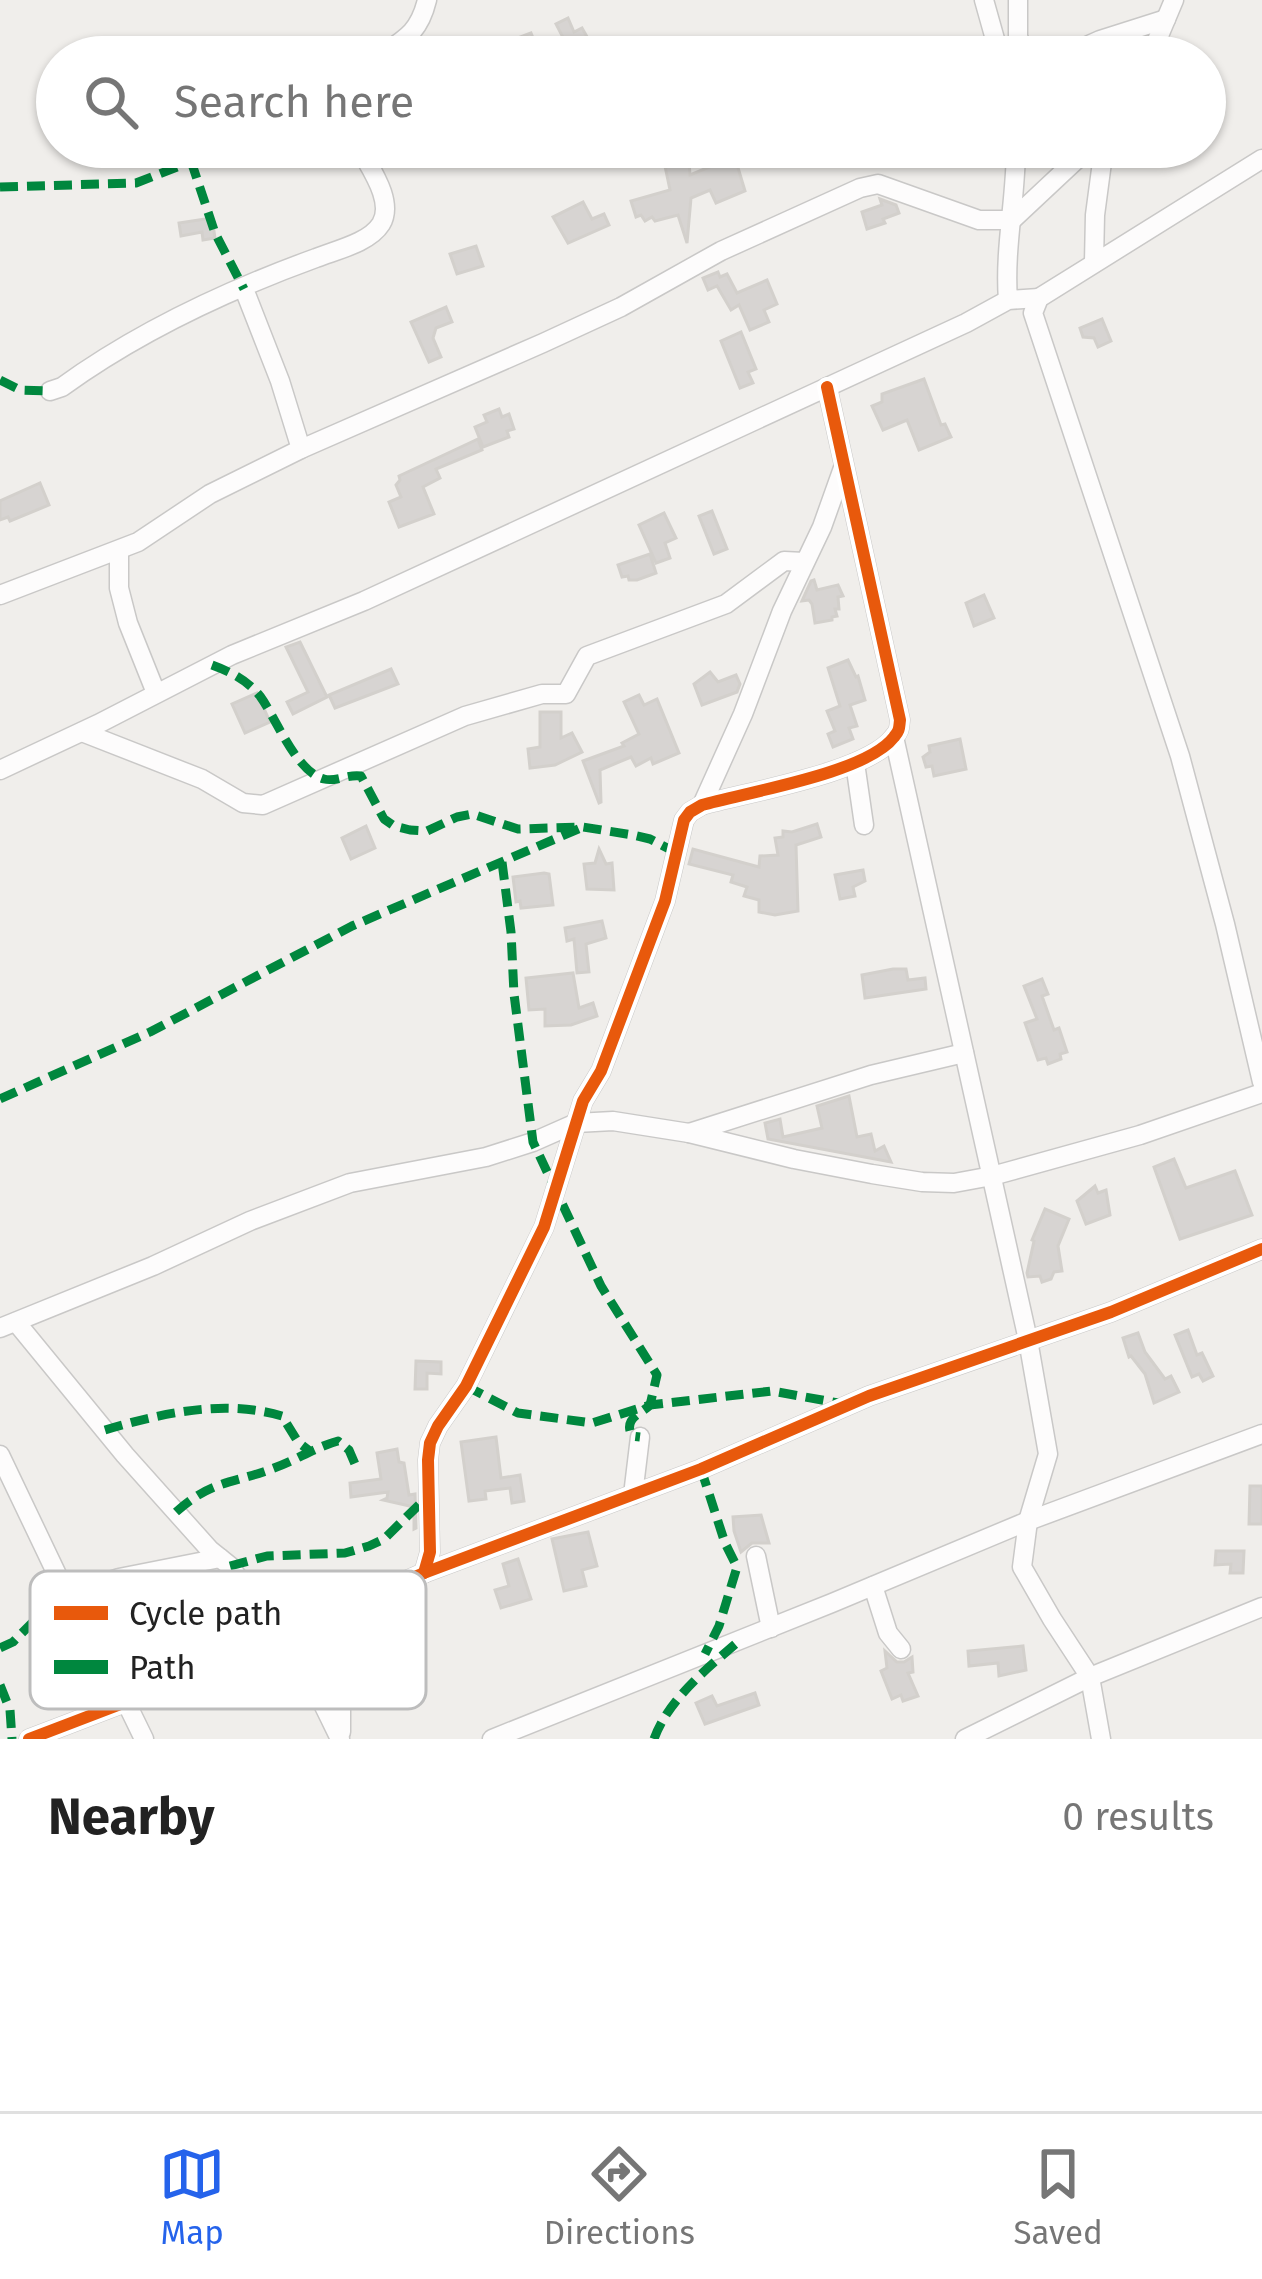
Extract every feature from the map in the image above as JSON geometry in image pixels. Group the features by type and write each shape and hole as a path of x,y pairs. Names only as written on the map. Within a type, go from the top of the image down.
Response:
{"street":[{"path":"410,36 418,28 427,0"},
{"path":"984,0 994,36"},
{"path":"1018,0 1018,36"},
{"path":"1109,36 1170,9"},
{"path":"0,770 232,655 364,601 1008,300 1039,298 1262,159"},
{"path":"50,391 166,322 350,245 378,228 385,209 370,168"},
{"path":"1008,300 1006,259 1016,168"},
{"path":"0,595 119,550 210,494 301,449 543,344 621,307 721,250 869,184 979,220 1012,220 1068,168"},
{"path":"1094,262 1101,168"},
{"path":"244,289 301,449"},
{"path":"1039,298 1033,313 1035,325 1180,756 1226,924 1262,1082"},
{"path":"827,387 900,719 894,737 1028,1340 1048,1454 1028,1521 1022,1567 1090,1677 1100,1739"},
{"path":"702,806 822,527 842,468"},
{"path":"119,550 119,588 128,623 156,693"},
{"path":"82,732 202,779 243,803 262,805 465,716 542,694 566,694 587,656 726,604 784,562 804,562"},
{"path":"425,1571 430,1552 430,1443 466,1386 544,1227 583,1101 601,1071 665,901 684,820 694,808 855,763 894,737"},
{"path":"855,763 864,825"},
{"path":"689,1132 871,1075 964,1053"},
{"path":"233,1571 8,1325 350,1183 486,1157 576,1123 613,1121 689,1132 794,1159 954,1183 1140,1135 1262,1093"},
{"path":"426,1572 700,1469 868,1396 1111,1312 1262,1249"},
{"path":"492,1739 1028,1521 1262,1434"},
{"path":"633,1495 640,1436"},
{"path":"0,1455 56,1571"},
{"path":"0,1502 19,1494"},
{"path":"756,1556 771,1628"},
{"path":"148,1571 220,1558"},
{"path":"873,1586 888,1633 901,1649"},
{"path":"965,1739 1090,1677 1262,1607"},
{"path":"29,1739 108,1709"},
{"path":"129,1709 143,1739"},
{"path":"325,1709 340,1739"},
{"path":"340,1739 341,1709"}],"building":[{"path":"568,18 574,32 582,28 587,36 562,36 556,24"},
{"path":"665,168 690,168 690,175 707,168 738,168 745,191 716,203 710,190 691,198 687,243 678,215 655,221 636,217 631,201 670,190"},
{"path":"880,199 896,205 899,213 867,229 862,212 882,205"},
{"path":"583,202 592,219 604,214 609,225 568,243 553,217"},
{"path":"212,218 215,238 203,240 202,232 181,236 179,223"},
{"path":"476,246 483,266 457,274 450,254"},
{"path":"718,272 720,277 727,274 737,293 767,280 777,304 764,310 769,322 750,330 739,305 731,310 717,286 708,290 703,278"},
{"path":"446,307 452,322 436,328 433,338 441,357 429,362 411,322"},
{"path":"1102,319 1111,341 1098,347 1094,338 1083,337 1080,328"},
{"path":"741,332 756,369 748,372 753,383 740,388 721,341"},
{"path":"924,379 941,425 945,424 951,437 919,450 907,420 883,430 872,406 882,402 882,394"},
{"path":"499,409 502,417 509,414 514,429 507,431 509,437 483,447 475,427 487,422 484,415"},
{"path":"478,439 482,450 436,469 440,478 423,487 434,514 399,527 389,502 401,497 396,485 399,476"},
{"path":"40,483 49,505 10,521 8,517 0,520 0,501"},
{"path":"712,511 727,549 714,554 699,516"},
{"path":"664,513 676,538 665,543 670,558 656,563 639,525"},
{"path":"650,554 656,573 637,580 622,577 618,565"},
{"path":"814,580 817,590 838,585 843,596 838,597 839,609 832,620 815,623 812,604 802,601"},
{"path":"984,595 994,618 974,626 966,603"},
{"path":"300,642 327,697 293,714 287,702 308,692 286,647"},
{"path":"848,660 865,700 850,705 857,726 849,728 853,739 833,747 828,734 835,731 827,711 840,706 828,668"},
{"path":"391,669 398,684 335,708 329,695"},
{"path":"710,672 718,682 736,675 740,684 737,692 702,705 694,684"},
{"path":"257,693 270,722 245,733 232,704"},
{"path":"639,695 644,705 657,699 679,753 636,766 631,757 600,770 599,803 583,761 624,746 639,734 624,702"},
{"path":"540,712 561,712 561,738 572,733 582,752 555,765 530,768 528,749 540,747"},
{"path":"960,739 966,769 934,776 923,757 930,752 929,746"},
{"path":"817,824 821,837 796,845 798,911 759,912 759,900 744,896 747,887 731,882 733,875 689,864 693,849 759,867 760,856 778,855 775,838 783,837 783,831"},
{"path":"366,826 375,848 351,859 342,838"},
{"path":"599,849 606,864 612,863 614,890 587,889 584,864 595,863"},
{"path":"863,870 865,881 853,887 855,896 840,899 835,875"},
{"path":"549,874 553,905 521,908 513,877"},
{"path":"602,921 606,938 586,944 589,972 577,973 574,939 567,941 565,928"},
{"path":"906,969 908,980 925,978 926,989 865,998 862,975"},
{"path":"573,973 579,1008 593,1003 597,1016 571,1025 545,1026 545,1009 529,1010 526,978"},
{"path":"1042,979 1048,994 1042,996 1067,1052 1048,1064 1046,1058 1038,1060 1025,1023 1037,1019 1024,986"},
{"path":"849,1096 857,1137 871,1134 875,1151 884,1146 891,1162 768,1139 765,1123 780,1119 783,1137 822,1128 817,1106"},
{"path":"1174,1159 1186,1188 1235,1171 1252,1215 1180,1239 1154,1167"},
{"path":"1095,1186 1098,1193 1106,1190 1110,1215 1086,1224 1077,1201"},
{"path":"1045,1209 1069,1219 1058,1246 1062,1271 1042,1282 1040,1276 1028,1277 1027,1273 1032,1240"},
{"path":"1188,1330 1197,1355 1202,1353 1213,1376 1203,1381 1199,1374 1192,1377 1175,1335"},
{"path":"1138,1333 1145,1352 1165,1379 1171,1376 1179,1392 1154,1403 1145,1374 1129,1357 1123,1338"},
{"path":"416,1361 441,1362 441,1374 427,1373 427,1389 415,1389"},
{"path":"496,1437 501,1478 520,1475 524,1501 512,1503 510,1488 485,1491 486,1499 469,1501 461,1442"},
{"path":"397,1449 409,1495 415,1494 414,1529 414,1507 383,1500 388,1492 351,1497 350,1483 381,1479 377,1453"},
{"path":"1250,1486 1262,1486 1262,1524 1249,1524"},
{"path":"761,1515 769,1543 752,1543 741,1552 733,1517"},
{"path":"588,1532 597,1566 582,1570 586,1586 564,1591 552,1539"},
{"path":"1216,1551 1244,1551 1243,1573 1230,1573 1231,1564 1215,1565"},
{"path":"518,1559 531,1599 501,1608 495,1590 509,1586 503,1564"},
{"path":"1023,1646 1026,1670 999,1676 998,1663 969,1666 968,1651"},
{"path":"885,1651 897,1662 912,1657 913,1672 908,1673 918,1696 892,1699 881,1671 887,1668"},
{"path":"755,1693 759,1705 705,1724 696,1703 712,1696 717,1706"}],"marked path":[{"path":"0,187 136,183 175,168"},
{"path":"193,168 215,233 244,289"},
{"path":"0,380 20,390 50,391"},
{"path":"212,665 255,690 296,755 314,774 329,780 361,776 384,819 394,826 427,831 472,814 518,829 583,827 633,835 677,853"},
{"path":"0,1099 150,1032 352,926 583,827"},
{"path":"502,862 533,1142 601,1286 657,1375 650,1405 630,1425 632,1436 640,1437"},
{"path":"466,1386 518,1413 592,1423 650,1405 772,1391 844,1404"},
{"path":"105,1430 216,1408 260,1411 282,1416 298,1442 311,1452"},
{"path":"176,1512 212,1488 338,1441 349,1450 358,1471"},
{"path":"701,1469 737,1567 705,1654"},
{"path":"230,1566 267,1556 345,1553 369,1546 384,1539 429,1495"},
{"path":"0,1648 30,1625"},
{"path":"654,1739 679,1697 740,1640"},
{"path":"0,1685 10,1710 12,1739"}],"cycle path":[{"path":"425,1571 430,1552 430,1443 466,1386 544,1227 583,1101 601,1071 665,901 684,820 702,805 805,780 859,761 880,750 898,731 900,720 827,387"},
{"path":"426,1572 701,1469 869,1396 1111,1312 1262,1249"},
{"path":"29,1739 108,1709"}]}
